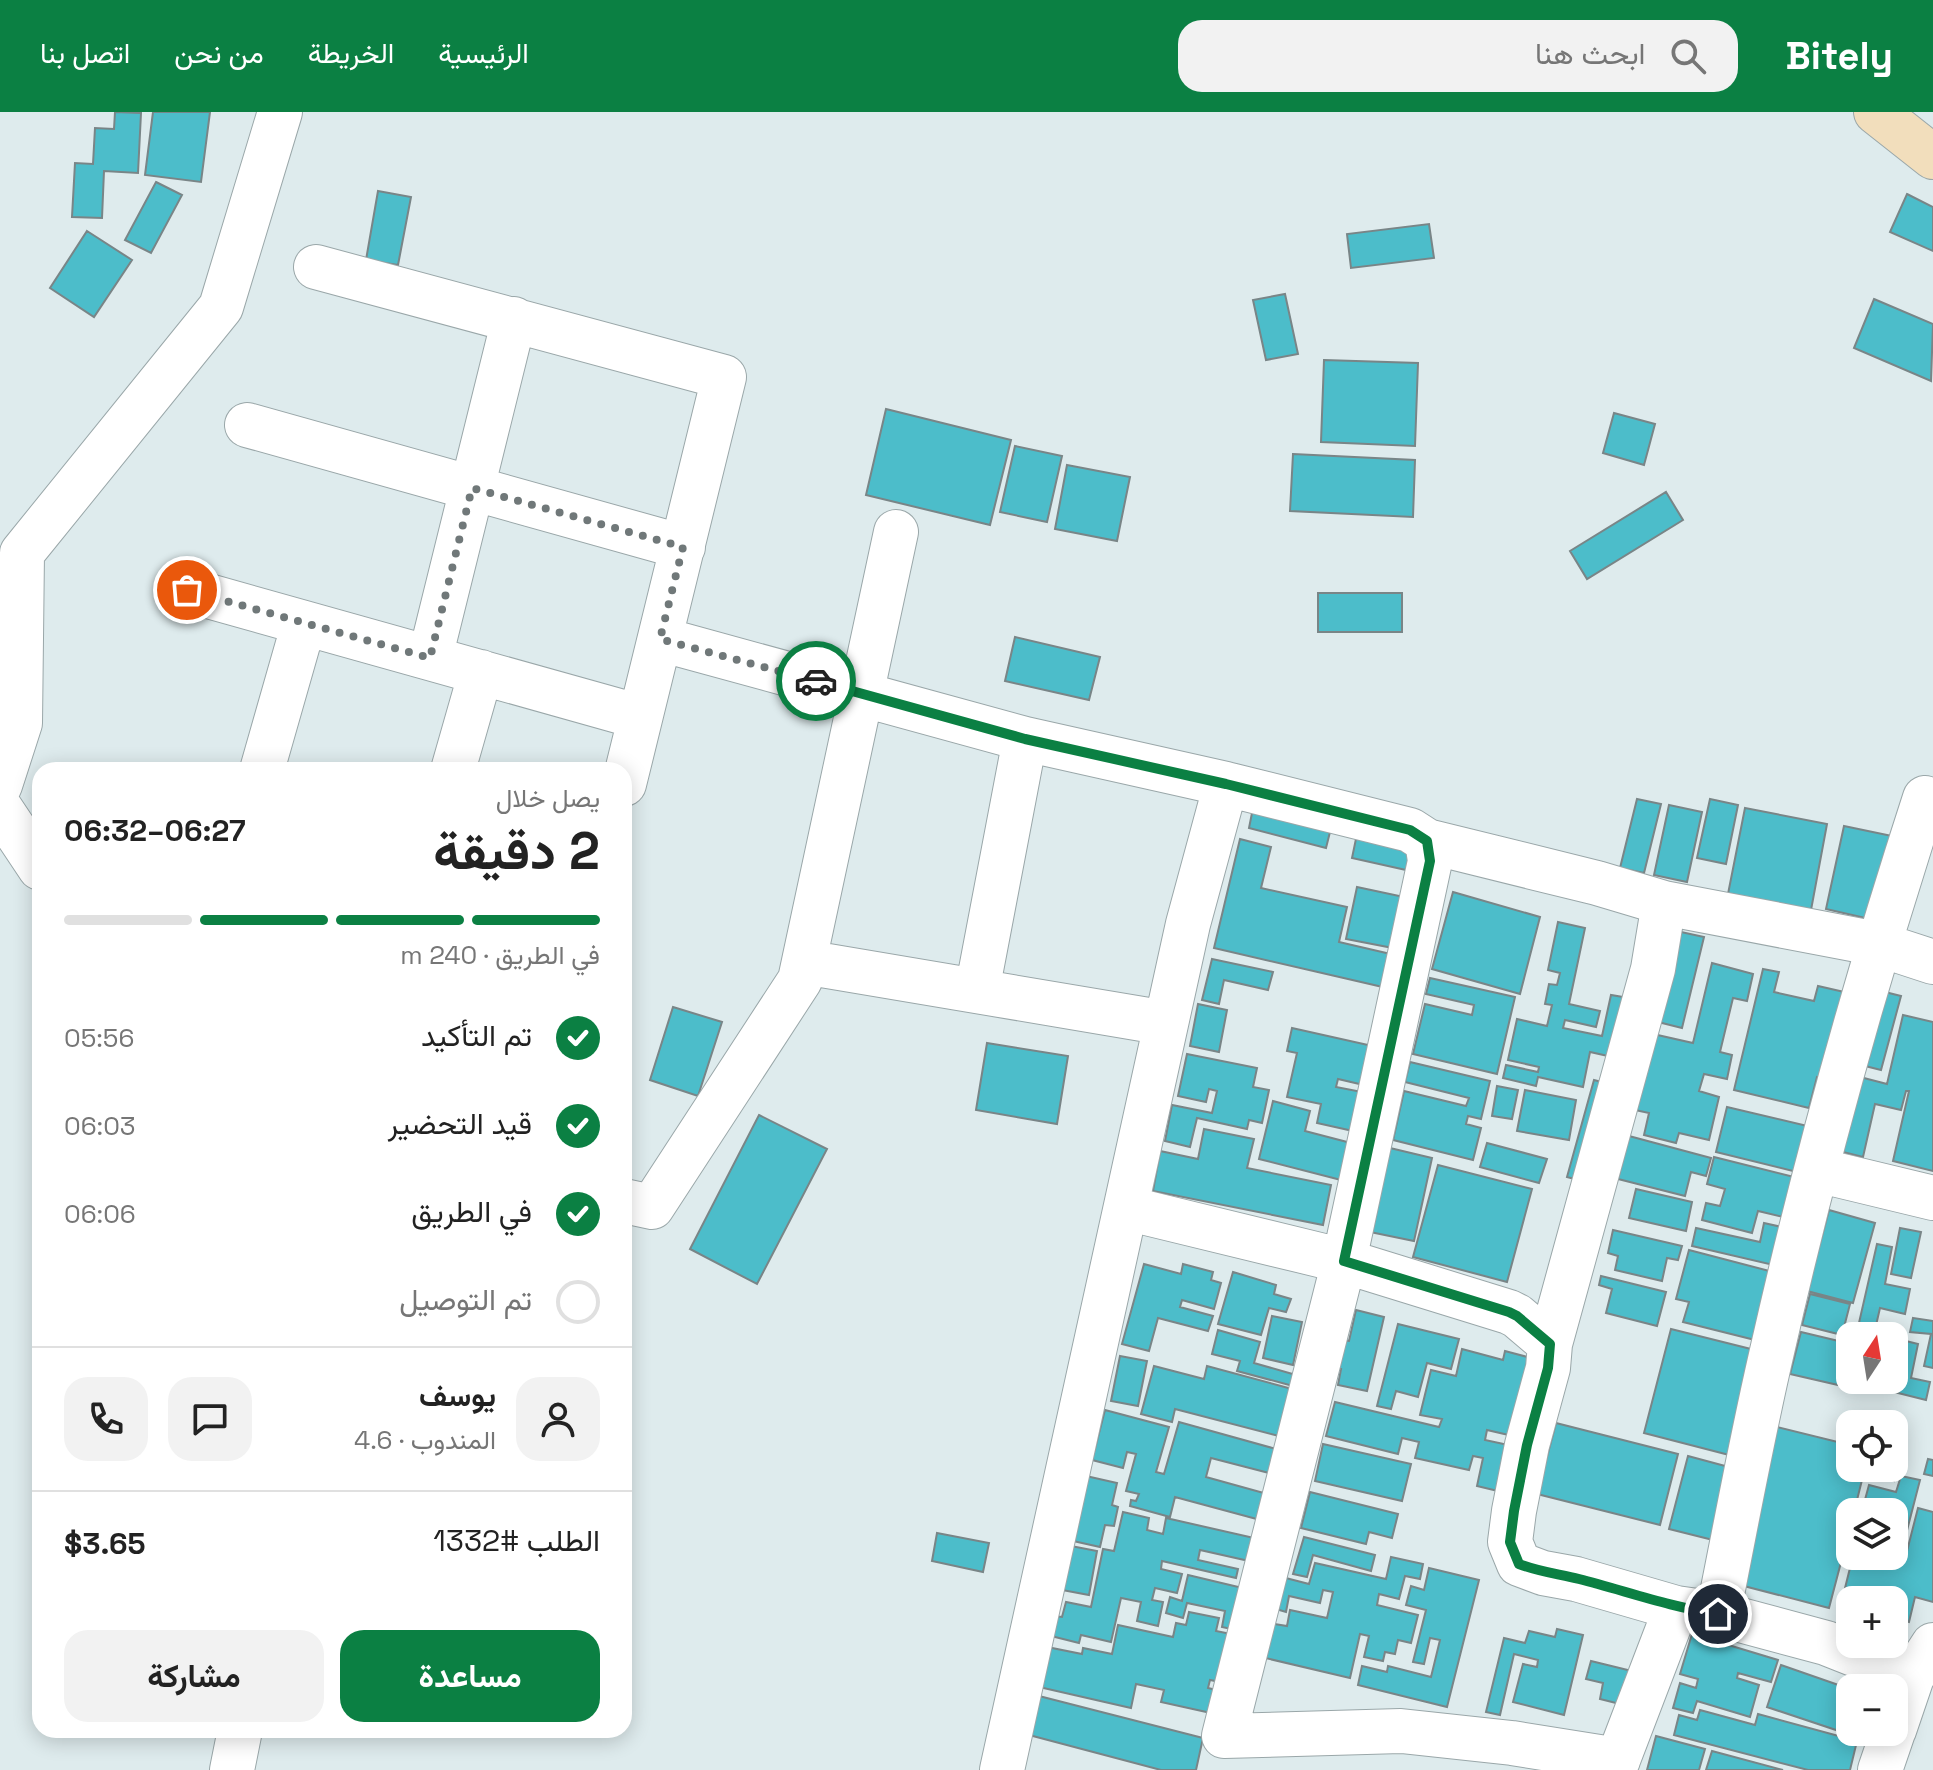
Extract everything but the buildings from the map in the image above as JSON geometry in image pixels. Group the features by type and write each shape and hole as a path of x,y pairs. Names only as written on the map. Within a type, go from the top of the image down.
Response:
{"street":[{"path":"0,785 20,723 22,553 221,307 280,112"},
{"path":"1876,112 1933,157"},
{"path":"316,267 724,377 629,762"},
{"path":"430,658 514,319"},
{"path":"247,425 683,547"},
{"path":"632,1203 652,1207 800,980 896,532"},
{"path":"187,590 640,717"},
{"path":"264,762 304,623"},
{"path":"660,639 1025,739 1226,784 1410,830 1427,841 1664,903 1878,944 1933,962"},
{"path":"455,762 481,672"},
{"path":"977,991 1025,739"},
{"path":"1002,1770 1188,924 1226,784"},
{"path":"1718,1614 1773,1347 1817,1170 1878,944 1930,796"},
{"path":"0,808 32,856"},
{"path":"1427,841 1430,861 1344,1261 1224,1736 1401,1731 1512,1743 1616,1765 1676,1608"},
{"path":"1664,903 1653,969 1550,1344 1548,1368 1527,1445 1510,1542 1519,1564 1543,1573 1826,1643 1923,1661 1908,1697"},
{"path":"804,962 1166,1023"},
{"path":"1817,1170 1933,1198"},
{"path":"1126,1208 1344,1261 1509,1312 1550,1344"},
{"path":"232,1770 238,1738"},
{"path":"1880,1770 1889,1746"}],"way so far":[{"path":"187,590 430,658 472,488 683,547 660,639 816,681"}],"route":[{"path":"816,681 1025,739 1226,784 1410,830 1427,841 1430,861 1344,1261 1509,1312 1550,1344 1548,1368 1527,1445 1514,1511 1510,1542 1519,1564 1676,1608 1718,1614"}]}
